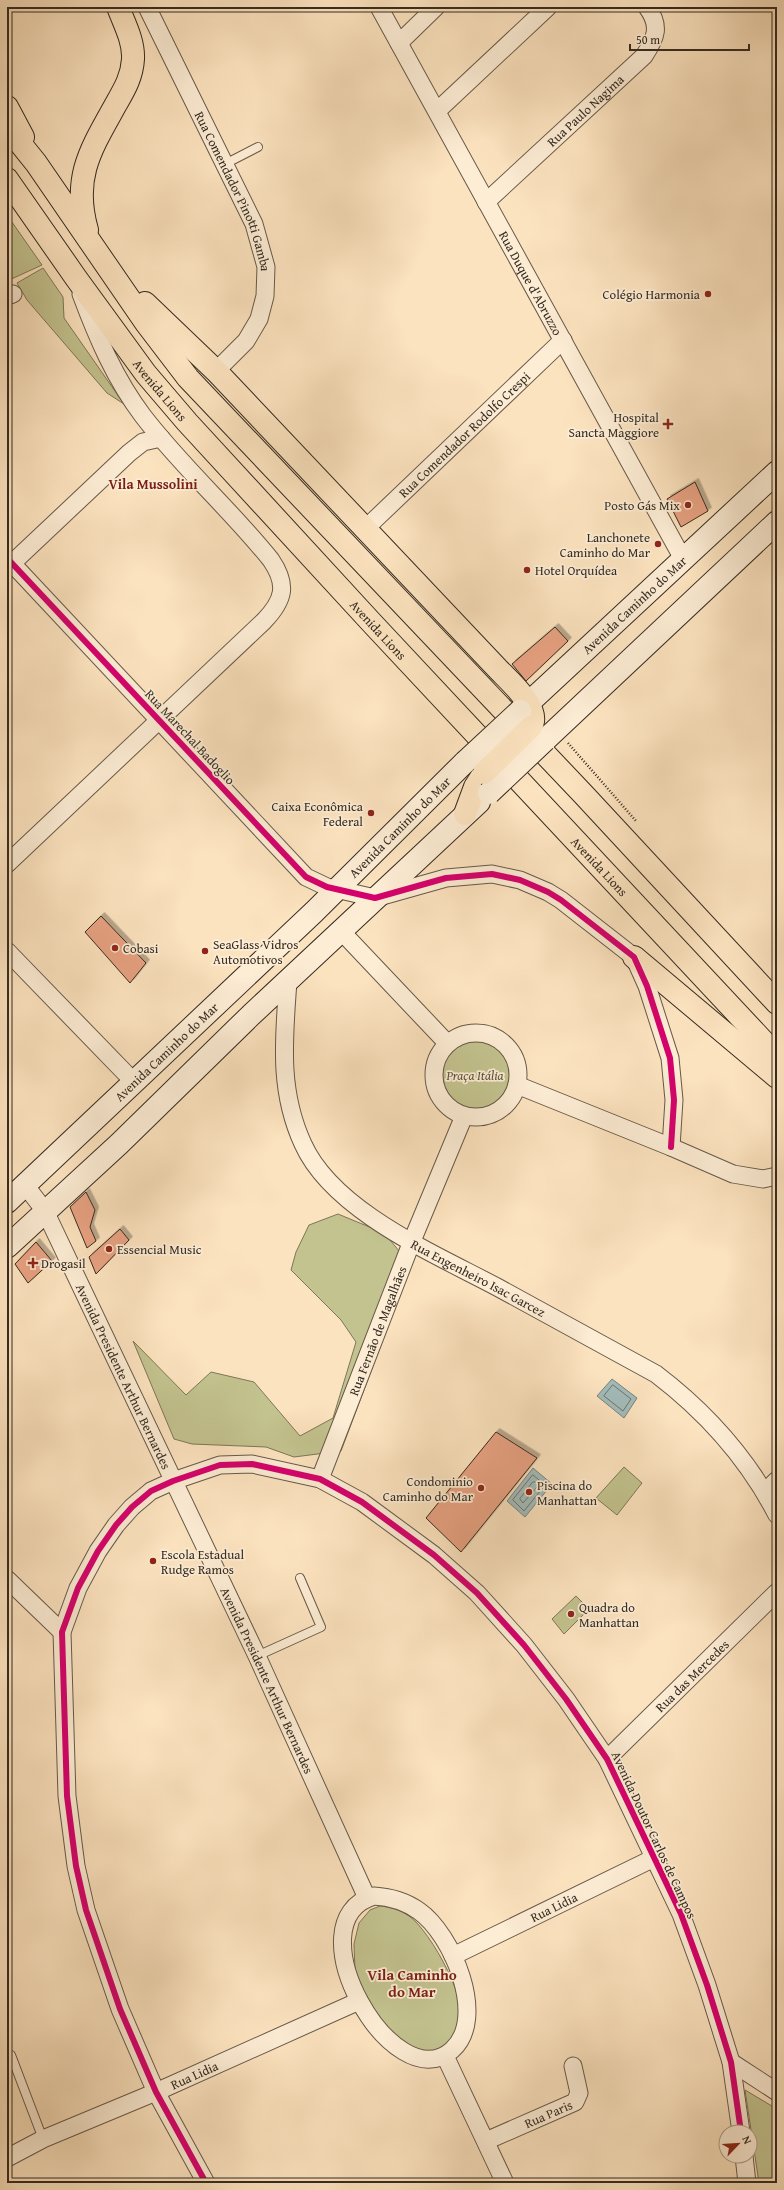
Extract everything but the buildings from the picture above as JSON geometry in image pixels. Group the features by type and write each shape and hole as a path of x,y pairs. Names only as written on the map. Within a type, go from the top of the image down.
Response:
{"highway":[{"path":"89,239 81,204 82,178 92,149 126,86 132,67 133,58 130,39 118,7"},
{"path":"7,107 36,163"},
{"path":"7,127 36,163 110,268 146,323 188,378 584,795 777,1003"},
{"name":"Avenida Lions","path":"7,180 146,374 187,422 371,622 777,1056"},
{"path":"110,268 216,371 365,529 531,720 487,783 475,787 465,814"},
{"path":"634,957 777,1077"}],"main road":[{"name":"Avenida Caminho do Mar","path":"531,720 683,559 777,472"},
{"name":"Avenida Caminho do Mar","path":"7,1202 337,890 465,762 531,720 777,522"},
{"path":"7,1247 119,1144 375,898 465,814"}],"street":[{"name":"Rua Comendador Pinotti Gamba","path":"147,7 259,237 266,267 263,309 254,330 246,341 216,371"},
{"name":"Rua Duque d'Abruzzo","path":"379,7 683,559"},
{"path":"399,43 436,7"},
{"path":"436,111 548,7"},
{"name":"Rua Paulo Nagima","path":"486,202 644,56 655,40 656,29 656,24 647,7"},
{"path":"7,864 160,722 277,608 282,594 282,584 276,566 258,543 161,438 135,404 109,361 76,278"},
{"name":"Rua Comendador Rodolfo Crespi","path":"365,529 563,340"},
{"path":"9,563 129,452 143,442 161,438"},
{"name":"Rua Marechal Badoglio","path":"9,563 160,722 297,870 315,882 337,890 375,898"},
{"path":"375,898 446,878 479,875 506,876 520,880 548,892 634,957 657,1013 670,1058 674,1100 671,1147"},
{"path":"341,931 447,1043"},
{"path":"7,951 134,1082"},
{"name":"Rua Engenheiro Isac Garcez","path":"288,981 283,1059 290,1109 303,1145 315,1166 346,1198 412,1241 656,1374 686,1396 712,1421 771,1486 777,1515"},
{"path":"471,1033 485,1034 497,1038 507,1047 514,1058 518,1072 517,1085 512,1098 503,1108 491,1115 478,1118 464,1116 452,1111 443,1102 436,1091 433,1078 436,1059 447,1043 458,1036 471,1033"},
{"path":"517,1085 671,1147 733,1174 758,1178 777,1176"},
{"name":"Rua Fernão de Magalhães","path":"320,1479 412,1241 464,1116"},
{"name":"Avenida Presidente Arthur Bernardes","path":"25,1185 45,1211 256,1656 367,1898"},
{"name":"Avenida Doutor Carlos de Campos","path":"62,1632 78,1588 98,1551 116,1525 132,1507 151,1491 173,1481 220,1466 252,1464 320,1479 362,1502 395,1525 434,1555 477,1593 524,1645 566,1699 607,1759 681,1914 707,1985 731,2062 740,2124"},
{"path":"7,1579 62,1632 67,1796 76,1866 86,1910 103,1967 156,2092 206,2183"},
{"name":"Rua das Mercedes","path":"607,1759 777,1592"},
{"name":"Rua Lidia","path":"453,1956 654,1858"},
{"path":"390,1897 420,1912 433,1925 453,1956 464,1989 467,2007 466,2026 461,2039 445,2056 434,2060 421,2059 401,2049 388,2040 373,2024 359,2001 346,1971 343,1950 344,1931 347,1918 354,1908 367,1898 390,1897"},
{"name":"Rua Lidia","path":"7,2158 43,2139 156,2092 359,2001"},
{"path":"445,2056 505,2183"},
{"path":"731,2062 777,2092"},
{"name":"Rua Paris","path":"486,2142 575,2102 580,2093 573,2066"},
{"path":"745,2164 747,2183"}],"lane":[{"path":"223,165 258,147"},
{"path":"256,1656 321,1627 300,1578"},
{"path":"11,2055 43,2139"}],"green space":[{"path":"7,215 42,265 7,281"},
{"path":"43,268 63,297 64,318 124,404 107,393 27,300 17,283"},
{"name":"Praça Itália","path":"476,1039 496,1045 506,1055 512,1075 506,1095 496,1105 476,1111 456,1105 446,1095 440,1075 446,1055 456,1045"},
{"path":"338,1214 384,1233 411,1265 341,1451 294,1457 266,1447 192,1444 174,1439 133,1341 186,1395 211,1372 254,1382 300,1436 333,1418 356,1342 341,1320 291,1270 296,1252 309,1225"},
{"path":"624,1467 642,1483 617,1515 596,1498"},
{"name":"Quadra do Manhattan","path":"576,1596 589,1609 564,1634 552,1619"},
{"path":"380,1906 402,1912 418,1924 428,1937 448,1970 455,1988 462,2021 459,2032 451,2042 434,2056 397,2041 369,2007 355,1970 354,1944 359,1923 370,1910"},
{"path":"745,2090 777,2109 777,2183 759,2183 756,2164 758,2164 758,2124 750,2124"}],"water":[{"path":"612,1379 637,1398 624,1418 597,1396"},
{"name":"Piscina do Manhattan","path":"533,1468 552,1484 525,1517 507,1501"}],"cycle path":[{"path":"7,558 306,877 327,887 375,898 446,878 492,874 520,880 548,892 561,900 634,957 647,986 670,1058 674,1100 671,1147"},
{"path":"206,2183 156,2092 120,2009 86,1910 76,1866 67,1796 62,1632 78,1588 98,1551 116,1525 132,1507 151,1491 173,1481 220,1465 252,1464 320,1479 362,1502 434,1555 477,1593 524,1645 566,1699 607,1759 681,1914 707,1985 731,2062 740,2124"}],"place":[{"name":"Colégio Harmonia","path":"708,294"},
{"name":"Hospital Sancta Maggiore","path":"668,424"},
{"name":"Posto Gás Mix","path":"688,505"},
{"name":"Lanchonete Caminho do Mar","path":"658,544"},
{"name":"Hotel Orquídea","path":"527,570"},
{"name":"Caixa Econômica Federal","path":"371,813"},
{"name":"Cobasi","path":"115,948"},
{"name":"SeaGlass Vidros Automotivos","path":"205,951"},
{"name":"Essencial Music","path":"109,1249"},
{"name":"Drogasil","path":"33,1263"},
{"name":"Condominio Caminho do Mar","path":"481,1488"},
{"name":"Piscina do Manhattan","path":"529,1492"},
{"name":"Escola Estadual Rudge Ramos","path":"153,1561"},
{"name":"Quadra do Manhattan","path":"571,1614"}],"district":[{"name":"Vila Mussolini","path":"153,484"},
{"name":"Vila Caminho do Mar","path":"412,1982"}]}
